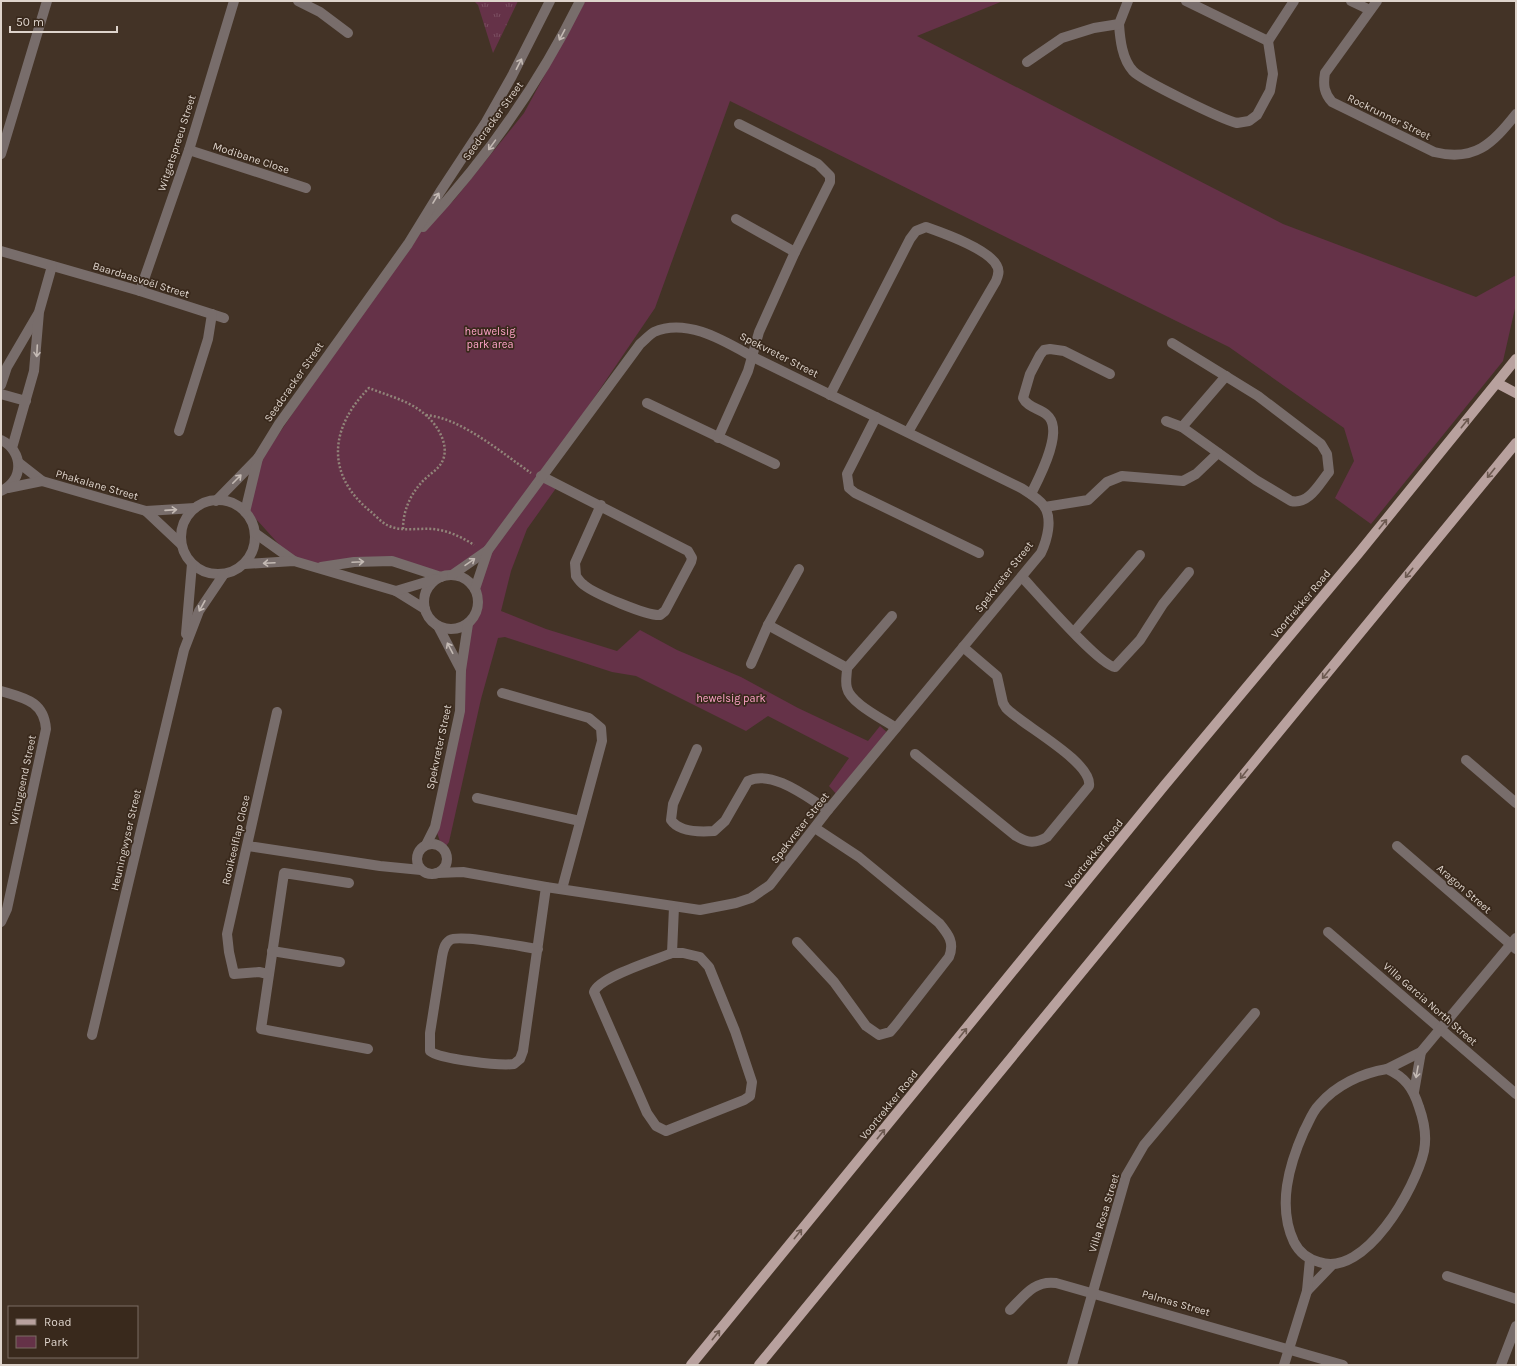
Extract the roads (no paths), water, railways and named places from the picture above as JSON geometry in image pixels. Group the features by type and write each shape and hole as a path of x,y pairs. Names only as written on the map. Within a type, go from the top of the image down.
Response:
{"main road":[{"name":"Voortrekker Road","path":"691,1365 1516,359"},
{"path":"1497,383 1516,393"},
{"path":"759,1365 1516,443"},
{"path":"763,1365 780,1339"}],"street":[{"path":"1,154 47,1"},
{"name":"Witgatspreeu Street","path":"140,291 189,150 234,1"},
{"path":"298,1 320,12 348,33"},
{"name":"Seedcracker Street","path":"216,500 258,458 279,424 408,244 486,122 512,76 550,1"},
{"name":"Seedcracker Street","path":"408,244 444,204 522,103 547,64 580,1"},
{"path":"1128,1 1119,24 1120,39 1125,55 1134,72 1153,83 1237,123 1249,121 1257,115 1270,91 1273,74 1268,41 1294,1"},
{"path":"1186,1 1268,41"},
{"path":"1351,1 1370,10"},
{"name":"Rockrunner Street","path":"1377,1 1325,73 1323,84 1327,97 1332,102 1434,152 1448,156 1463,155 1483,148 1497,137 1516,114"},
{"path":"1027,62 1062,38 1094,28 1119,24"},
{"path":"718,438 753,358 759,332 795,252 828,187 830,176 818,164 739,124"},
{"name":"Modibane Close","path":"189,150 306,188"},
{"path":"736,219 795,252"},
{"path":"830,395 900,257 916,231 926,227 978,249 993,260 997,266 999,271 996,281 908,432"},
{"path":"1,251 52,266 39,312 37,356 12,448"},
{"name":"Baardaasvoël Street","path":"52,266 140,291 224,318"},
{"path":"1,384 7,367 39,312"},
{"path":"179,431 208,340 212,314"},
{"name":"Spekvreter Street","path":"437,873 463,872 546,887 674,907 711,909 751,898 770,885 828,810 1022,577 1041,552 1048,537 1048,522 1045,507 1031,494 908,432 753,358 721,340 690,329 671,327 653,333 640,344 540,478 488,550 475,590"},
{"path":"1166,421 1182,427 1218,453 1291,501 1297,502 1306,500 1329,472 1327,454 1321,444 1282,412 1172,343"},
{"path":"1031,494 1041,474 1053,439 1051,420 1047,415 1028,405 1023,398 1030,374 1040,355 1044,350 1056,348 1110,374"},
{"path":"1182,427 1226,376"},
{"path":"1,394 26,401"},
{"path":"646,403 776,464"},
{"path":"876,417 847,474 849,488 855,493 979,553"},
{"path":"1,440 12,448 19,463 18,472 14,481 4,490"},
{"path":"1045,507 1088,500 1108,482 1122,476 1183,481 1196,474 1218,453"},
{"name":"Seedcracker Street","path":"246,512 258,458"},
{"name":"Phakalane Street","path":"19,463 42,481 146,511 195,508"},
{"path":"540,478 601,505 678,545 690,555 691,562 664,611 660,615 646,613 588,588 576,576 576,563 601,505"},
{"name":"Phakalane Street","path":"4,490 42,481"},
{"path":"216,500 234,504 246,512 255,533 254,544 250,556 244,564 235,570 224,574 212,574 199,569 192,564 185,555 181,544 183,525 190,513 195,508 199,505 216,500"},
{"name":"Phakalane Street","path":"146,511 181,544"},
{"path":"255,533 294,561"},
{"name":"Spekvreter Street","path":"452,575 488,550"},
{"path":"1074,632 1140,555"},
{"path":"244,564 294,561 396,590 425,609"},
{"path":"320,568 354,562 392,561 439,578"},
{"name":"Heuningwyser Street","path":"184,650 192,564"},
{"path":"751,664 768,625 799,568"},
{"path":"1022,577 1096,655 1110,666 1117,666 1145,633 1163,604 1188,572"},
{"name":"Heuningwyser Street","path":"92,1035 184,650 199,610 224,574"},
{"path":"396,590 439,578 452,575 467,580 475,590 478,599 478,608 468,624 454,629 438,626 430,619 425,609 424,600 426,590 439,578"},
{"path":"892,616 847,668 847,688 851,696 862,706 896,728"},
{"name":"Spekvreter Street","path":"426,845 435,827 460,711 461,670 468,624"},
{"path":"768,625 847,668"},
{"name":"Spekvreter Street","path":"438,626 461,670"},
{"path":"915,754 1016,836 1028,842 1040,841 1047,837 1089,786 1089,778 1085,771 1065,753 1006,708 1003,704 998,676 963,647"},
{"name":"Witrugeend Street","path":"1,691 35,704 42,712 46,728 7,909 1,922"},
{"path":"502,693 589,718 601,728 602,741 562,889"},
{"name":"Rooikeelflap Close","path":"268,974 259,972 234,974 227,944 228,925 248,846 277,712"},
{"path":"697,749 673,804 671,820 676,827 690,830 714,830 725,821 748,781 758,777 768,777 780,782 828,810"},
{"path":"1466,760 1516,803"},
{"path":"477,798 580,821"},
{"name":"Spekvreter Street","path":"435,827 439,846"},
{"path":"796,942 834,982 866,1026 879,1034 890,1032 949,957 952,950 950,935 939,923 859,857 815,828"},
{"path":"248,846 398,868 421,870 426,873 437,873 442,870 446,861 446,855 439,846 432,844 426,845 417,855 398,868"},
{"name":"Aragon Street","path":"1397,846 1514,944"},
{"path":"417,855 418,866 421,870"},
{"name":"Spekvreter Street","path":"446,861 463,872"},
{"path":"349,883 284,873 261,1029 368,1049"},
{"path":"538,949 462,938 450,940 444,947 442,957 430,1033 430,1051 440,1056 497,1064 508,1065 518,1062 523,1051 538,949 546,887"},
{"path":"672,953 674,907"},
{"name":"Villa Garcia North Street","path":"1328,932 1516,1094"},
{"path":"1332,1265 1310,1259 1297,1247 1291,1234 1287,1217 1286,1188 1296,1150 1312,1114 1327,1097 1337,1089 1360,1076 1387,1069 1421,1052 1514,944"},
{"path":"272,951 340,962"},
{"path":"672,953 683,953 700,957 709,967 735,1031 752,1082 750,1096 744,1100 666,1130 653,1124 647,1113 594,992 595,987 605,980 672,953"},
{"name":"Villa Rosa Street","path":"1072,1365 1126,1176 1144,1145 1255,1013"},
{"path":"1414,1092 1421,1052"},
{"path":"1307,1291 1332,1265 1345,1261 1357,1254 1378,1236 1396,1213 1416,1174 1424,1150 1425,1134 1422,1118 1414,1092 1402,1076 1387,1069"},
{"path":"1284,1365 1307,1291 1310,1259"},
{"path":"1447,1276 1516,1299"},
{"name":"Palmas Street","path":"1010,1310 1026,1292 1041,1283 1056,1283 1093,1292 1343,1365"},
{"path":"1501,1365 1516,1326"}],"park label":[{"name":"heuwelsig park area","path":"490,337"},
{"name":"hewelsig park","path":"731,698"}]}
